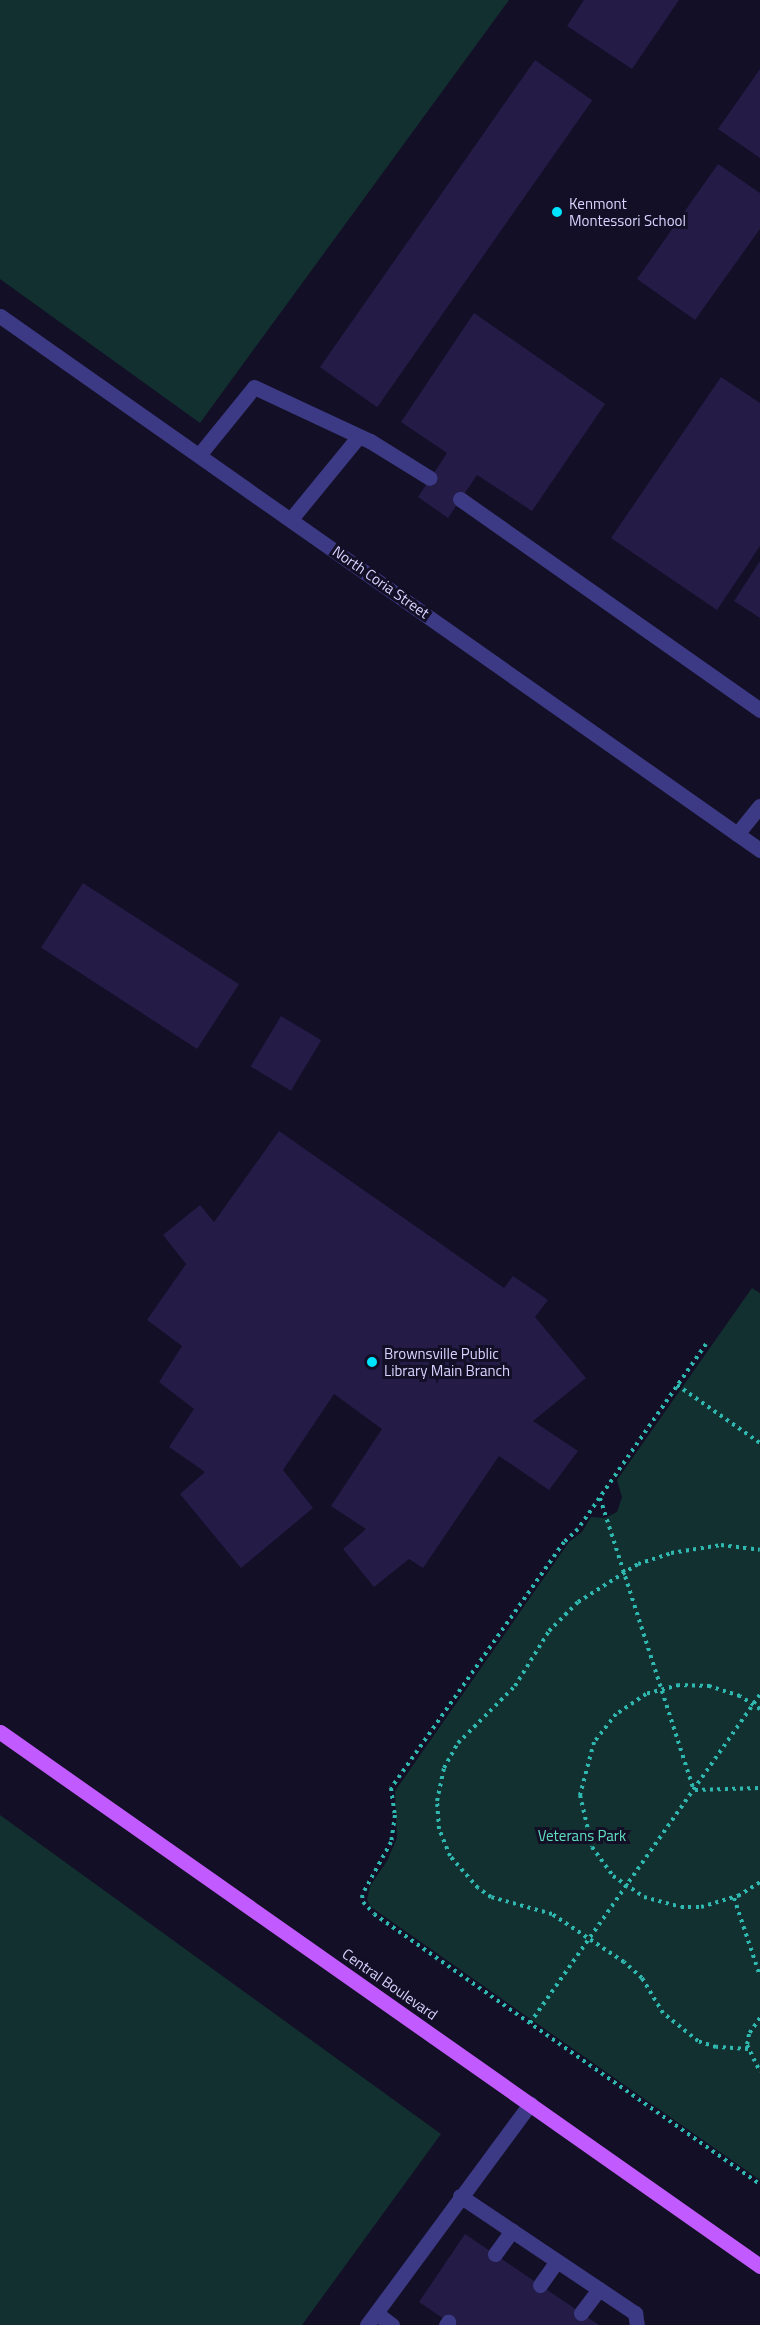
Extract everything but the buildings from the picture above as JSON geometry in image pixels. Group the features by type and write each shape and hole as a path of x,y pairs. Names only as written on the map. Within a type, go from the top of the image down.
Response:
{"main road":[{"name":"Central Boulevard","path":"0,1732 760,2266"}],"street":[{"name":"North Coria Street","path":"0,316 760,850"},
{"path":"199,455 254,387 359,436 430,478"},
{"path":"291,519 359,436"},
{"path":"460,499 760,710"},
{"path":"737,834 760,806"},
{"path":"392,2325 371,2319 530,2104"},
{"path":"460,2196 635,2313 637,2325"},
{"path":"495,2254 512,2231"},
{"path":"540,2285 557,2261"},
{"path":"581,2313 599,2289"}],"path":[{"path":"706,1344 600,1498 391,1788 395,1815 391,1842 362,1894 363,1902 374,1914 760,2184"},
{"path":"677,1385 760,1443"},
{"path":"600,1498 622,1574 663,1688 694,1790"},
{"path":"748,2049 716,2047 688,2035 663,2013 635,1969 552,1914 492,1897 473,1883 457,1867 444,1843 437,1801 451,1755 515,1686 549,1632 578,1602 638,1564 689,1548 721,1545 760,1551"},
{"path":"760,1709 754,1704 710,1686 663,1688 646,1694 616,1714 594,1742 581,1777 581,1813 592,1847 614,1876 644,1897 681,1906 701,1906 734,1898 760,1881"},
{"path":"530,2023 760,1695"},
{"path":"694,1790 760,1788"},
{"path":"734,1898 760,1976"},
{"path":"760,2018 749,2034 748,2049 760,2072"}],"green space":[{"path":"0,0 509,0 200,423 0,279"},
{"name":"Veterans Park","path":"752,1288 760,1293 760,2180 371,1907 367,1900 370,1886 387,1861 397,1838 395,1791 569,1542 582,1532 591,1517 605,1518 617,1512 622,1497 617,1480"},
{"path":"0,1815 441,2134 302,2325 0,2325"}],"place":[{"name":"Kenmont Montessori School","path":"557,212"},
{"name":"Brownsville Public Library Main Branch","path":"372,1362"}]}
